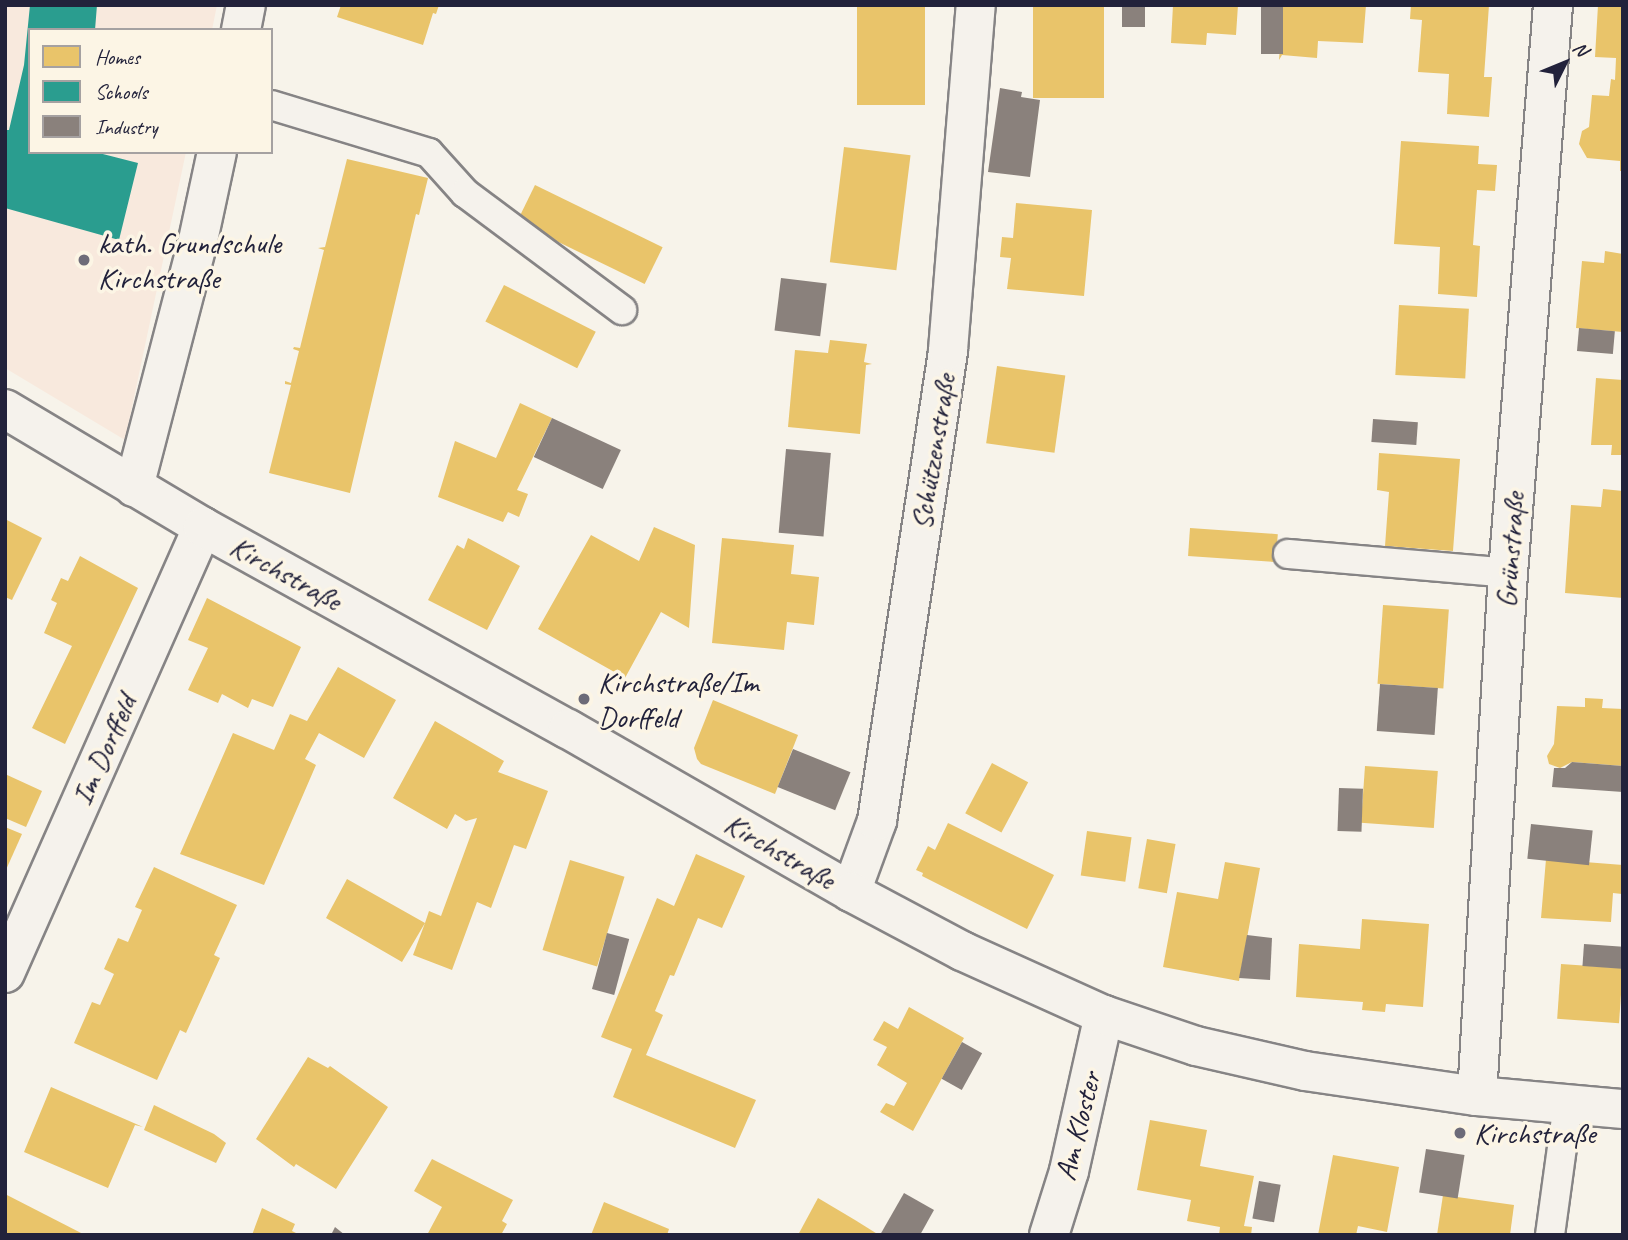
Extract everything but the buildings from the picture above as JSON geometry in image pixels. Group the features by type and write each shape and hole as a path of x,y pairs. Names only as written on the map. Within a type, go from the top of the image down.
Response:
{"street":[{"path":"241,28 246,5"},
{"name":"Schützenstraße","path":"851,892 877,821 948,350 976,5"},
{"name":"Grünstraße","path":"1476,1096 1508,573 1553,5"},
{"path":"134,487 197,245 217,154"},
{"name":"Kirchstraße","path":"5,409 203,527 568,729 851,892 962,951 1104,1015 1196,1046 1305,1071 1476,1096 1623,1110"},
{"name":"Im Dorffeld","path":"5,973 203,527"},
{"name":"Am Kloster","path":"1049,1235 1069,1171 1104,1015"}],"lane":[{"path":"273,105 429,153 465,193 622,310"},
{"path":"1288,554 1508,573"},
{"path":"1550,1235 1568,1104"}],"shaded area":[{"name":"kath. Grundschule Kirchstraße","path":"5,5 217,5 212,28 28,28 28,154 186,154 125,440 5,368"}],"place":[{"name":"kath. Grundschule Kirchstraße","path":"84,260"},
{"name":"Kirchstraße/Im Dorffeld","path":"584,699"},
{"name":"Kirchstraße","path":"1460,1133"}]}
